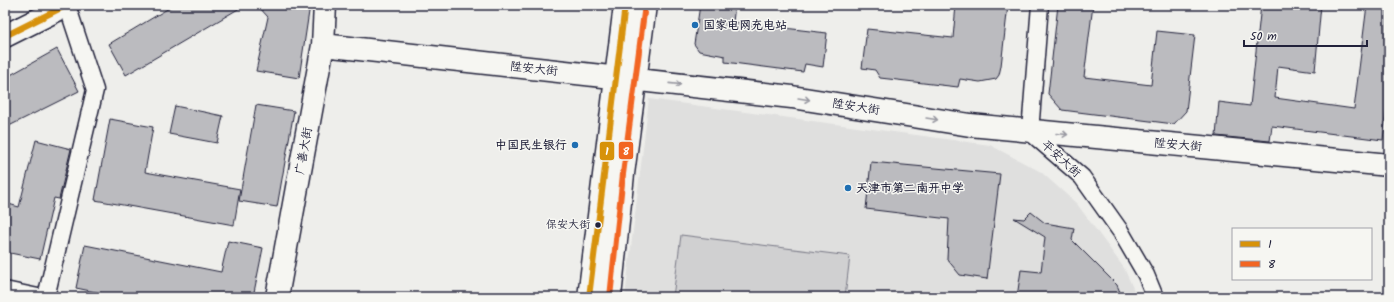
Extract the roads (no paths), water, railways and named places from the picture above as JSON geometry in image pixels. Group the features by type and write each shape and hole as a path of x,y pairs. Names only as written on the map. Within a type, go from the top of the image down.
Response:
{"street":[{"path":"5,36 67,5 96,90 46,297"},
{"name":"广善大街","path":"277,297 323,45 325,5"},
{"path":"610,297 623,174 626,79 625,5"},
{"path":"589,297 626,79 645,5"},
{"name":"平安大街","path":"1040,5 1030,132 1082,177 1121,232 1146,275 1155,297"},
{"name":"陞安大街","path":"323,45 792,97 970,125 1030,132 1389,165"},
{"path":"5,290 38,297"}],"place":[{"name":"国家电网充电站","path":"695,25"},
{"name":"中国民生银行","path":"575,145"},
{"name":"天津市第二南开中学","path":"848,188"},
{"name":"保安大街","path":"598,225"}]}
